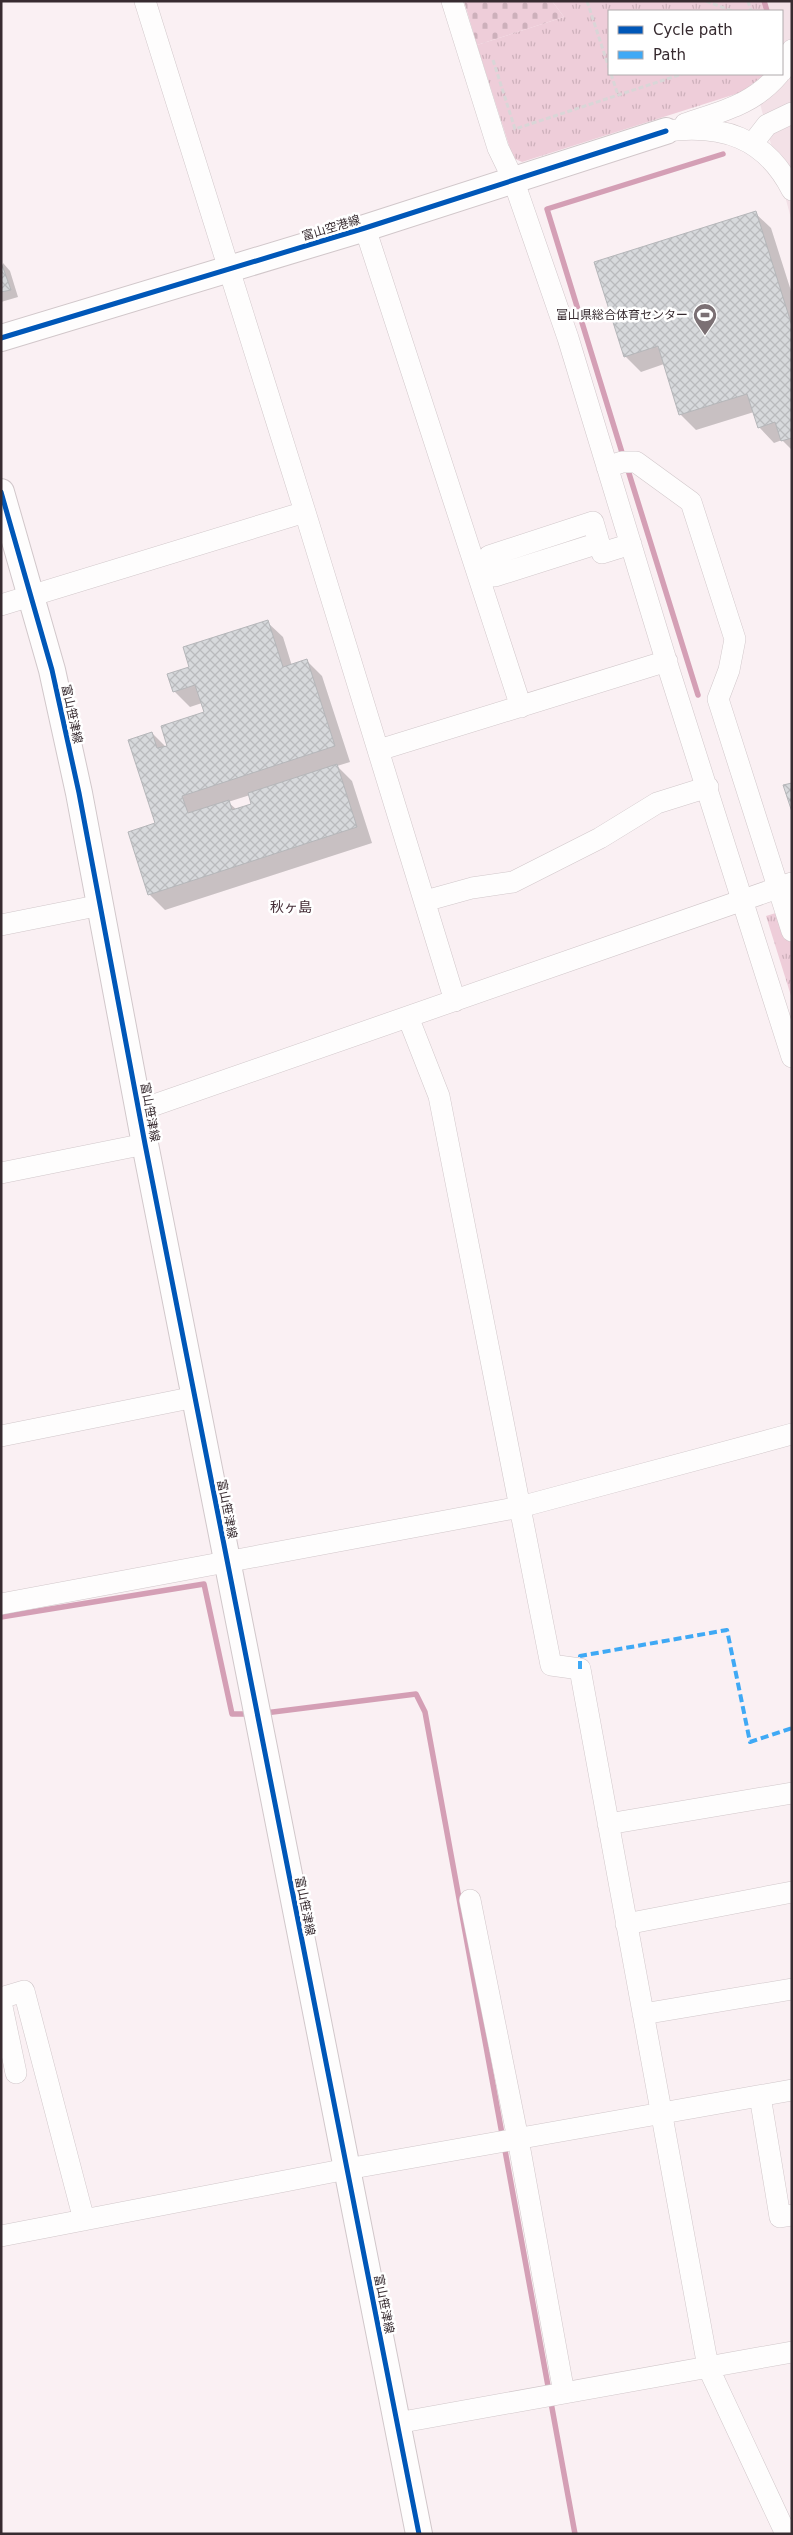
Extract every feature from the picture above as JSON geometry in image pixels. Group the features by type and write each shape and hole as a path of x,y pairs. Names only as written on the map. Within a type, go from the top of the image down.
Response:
{"main road":[{"name":"富山空港線","path":"1,338 365,228 666,131"},
{"name":"富山笹津線","path":"1,492 32,595 54,679 101,906 145,1144 419,2534"}],"street":[{"path":"146,1 455,1000"},
{"path":"452,1 498,148 513,179 568,338 620,464 631,544 792,1056"},
{"path":"783,68 792,50"},
{"path":"666,131 741,105 759,95 778,75"},
{"path":"752,143 767,124 792,113"},
{"path":"666,131 690,128 707,129 728,133 752,143 772,158 792,190"},
{"path":"365,228 485,569 521,707"},
{"path":"620,464 636,462 692,502 735,639 730,670 718,699 786,885 792,931"},
{"path":"1,605 305,512"},
{"path":"485,569 489,556 593,522 602,553 631,544"},
{"path":"379,750 667,661"},
{"path":"424,901 472,888 513,882 600,838 657,803 708,787"},
{"path":"140,1110 743,898 786,885"},
{"path":"1,925 101,906"},
{"path":"408,1017 439,1096 551,1665 580,1669 708,2367 786,2534"},
{"path":"1,1173 145,1144"},
{"path":"1,1436 195,1397"},
{"path":"1,1604 227,1560 520,1507 792,1434"},
{"path":"608,1824 792,1792"},
{"path":"626,1924 792,1892"},
{"path":"470,1900 518,2139 564,2393"},
{"path":"643,2014 792,1989"},
{"path":"1,1998 24,1991 84,2220"},
{"path":"1,2002 16,2073"},
{"path":"1,2236 347,2169 792,2090"},
{"path":"760,2096 780,2217 792,2215"},
{"path":"397,2423 792,2352"}],"path":[{"path":"587,1 608,65"},
{"path":"706,1 729,10"},
{"path":"494,60 515,129 679,75"},
{"path":"611,75 618,95"}],"shaded area":[{"path":"733,1 792,1 792,222 752,75 783,75 783,10 736,10"}],"green space":[{"path":"464,1 552,1 564,17 477,45"},
{"path":"552,1 761,1 764,10 608,10 608,75 764,75 742,92 522,162 513,158 477,45 564,17"},
{"path":"792,908 792,999 766,916"}],"building":[{"name":"富山県総合体育センター","path":"756,211 792,326 792,438 781,441 775,422 758,428 747,394 679,415 658,346 624,357 594,262"},
{"path":"1,262 11,290 1,292"},
{"path":"268,620 283,667 307,659 335,746 182,796 188,813 229,800 232,810 251,804 248,793 337,764 357,827 148,895 128,832 155,823 128,740 152,732 157,748 167,746 161,726 204,712 195,685 173,692 167,674 189,667 183,647"},
{"path":"792,783 792,812 783,785"}],"waterway":[{"path":"764,1 767,10"},
{"path":"624,459 547,209 723,154"},
{"path":"627,467 698,695"},
{"path":"1,1617 204,1584 232,1714 251,1714"},
{"path":"265,1713 416,1694 425,1712 575,2534"}],"marked path":[{"path":"580,1669 580,1656 727,1630 750,1742 792,1728"}],"cycle path":[{"path":"1,338 365,228 666,131"},
{"path":"1,492 52,670 79,793 145,1144 419,2534"}],"place":[{"name":"富山県総合体育センター","path":"705,336"}],"district":[{"name":"秋ヶ島","path":"291,907"}]}
